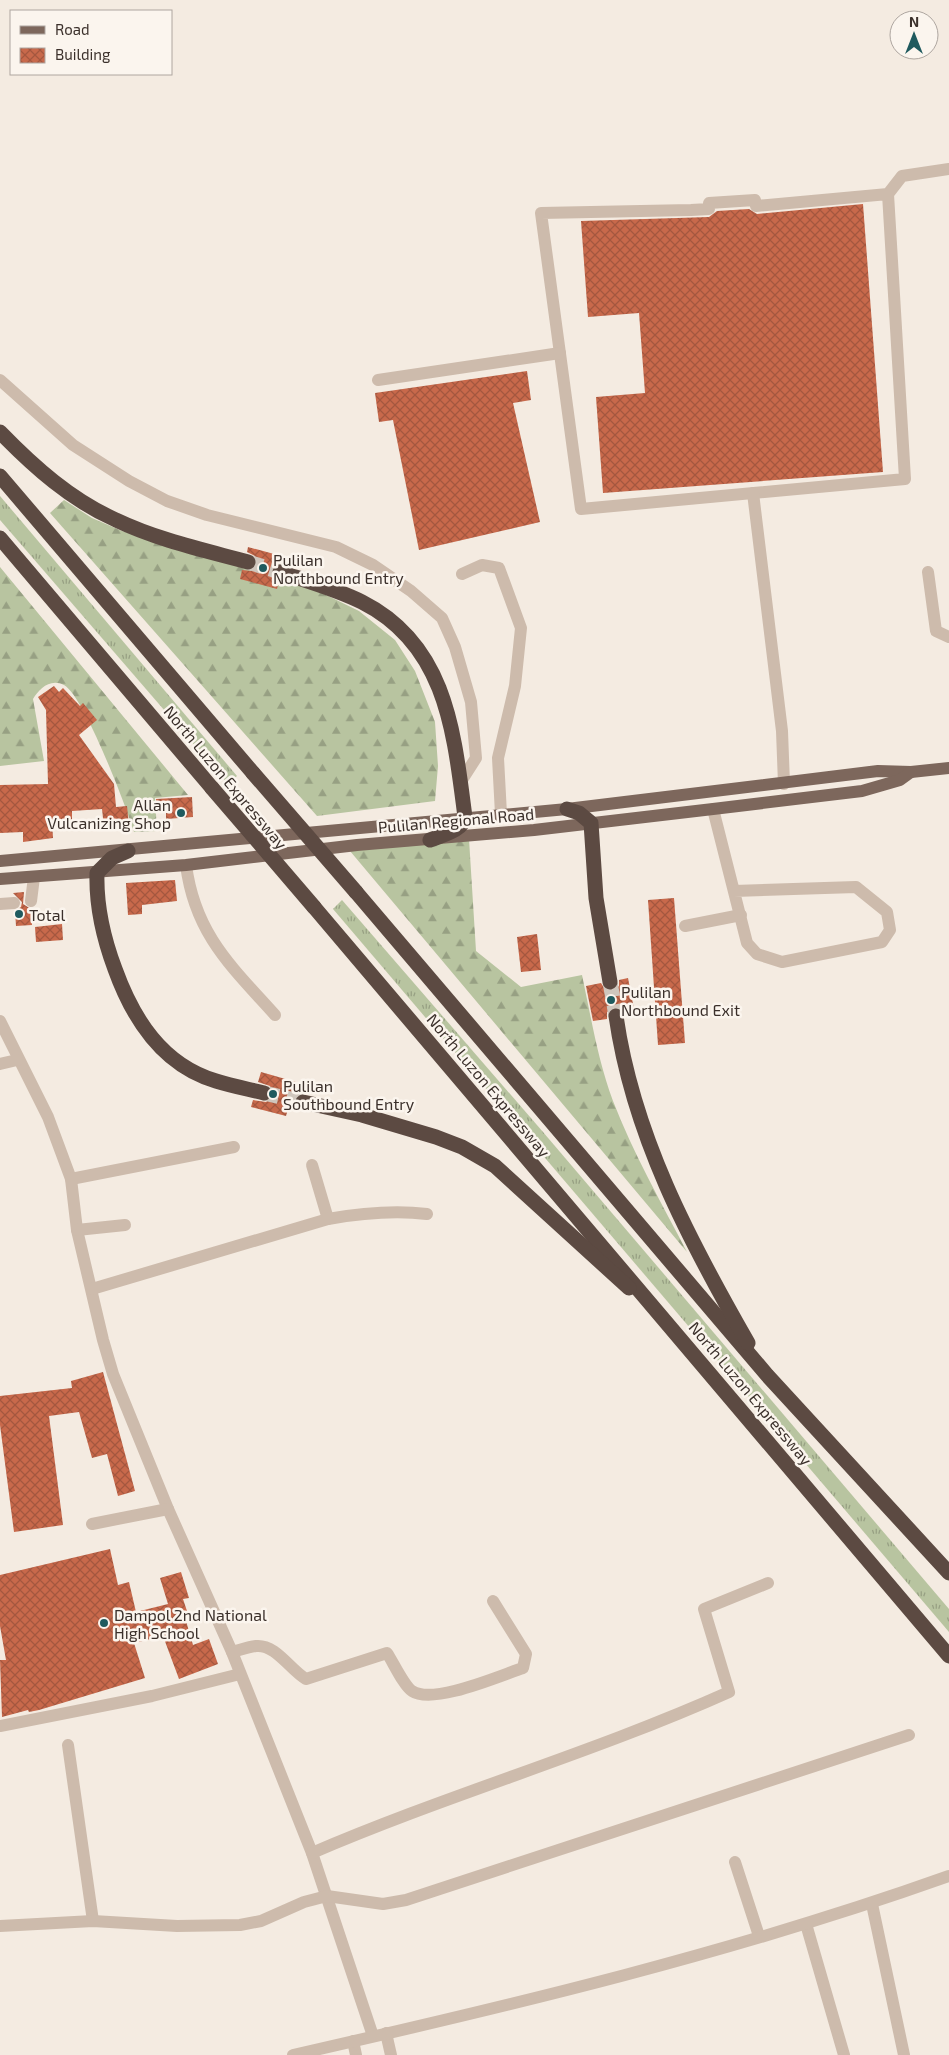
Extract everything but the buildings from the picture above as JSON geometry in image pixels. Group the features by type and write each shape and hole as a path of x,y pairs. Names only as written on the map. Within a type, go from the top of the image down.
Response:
{"highway":[{"path":"0,432 34,466 79,499 115,520 156,536 248,562"},
{"name":"North Luzon Expressway","path":"0,476 767,1375 949,1573"},
{"name":"North Luzon Expressway","path":"0,538 673,1328 949,1656"},
{"path":"280,572 362,602 391,622 412,642 429,666 443,694 454,739 465,817 464,822 458,829 430,840"},
{"path":"567,809 579,814 591,823 596,898 610,982"},
{"path":"128,851 112,858 97,873 96,899 110,958 123,992 149,1037 168,1055 214,1081 264,1093"},
{"path":"616,1016 620,1048 641,1123 699,1257 767,1375"},
{"path":"302,1102 362,1115 436,1137 462,1147 495,1166 673,1328"}],"main road":[{"name":"Pulilan Regional Road","path":"0,861 128,851 465,817 567,809 784,784 878,771 911,772 949,768"},
{"name":"Pulilan Regional Road","path":"0,879 186,865 274,854 430,840 713,809 862,791 900,780 911,772"}],"street":[{"path":"888,194 756,206 756,200 709,203 709,209 691,210 541,213 581,509 905,479 888,194 902,176 949,169"},
{"path":"378,380 560,353"},
{"path":"0,380 73,445 129,481 167,501 207,515 336,547 374,565 411,591 442,618 455,647 471,702 476,758 460,783"},
{"path":"753,493 782,731 784,784"},
{"path":"462,574 482,565 499,568 521,628 515,686 498,758 501,814"},
{"path":"928,572 936,631 949,637"},
{"path":"713,809 734,891 741,915 746,943 757,954 782,962 882,942 890,930 887,912 856,887 734,891"},
{"path":"186,865 193,902 207,933 236,972 275,1015"},
{"path":"31,901 34,876"},
{"path":"0,904 14,903"},
{"path":"685,926 741,915"},
{"path":"0,1021 48,1117 71,1179 77,1230 113,1374 168,1509 232,1652 312,1852 373,2036"},
{"path":"0,1064 18,1060"},
{"path":"71,1179 234,1147"},
{"path":"312,1165 328,1219"},
{"path":"92,1289 328,1219 367,1212 399,1211 427,1214"},
{"path":"77,1230 125,1225"},
{"path":"92,1524 168,1509"},
{"path":"312,1852 381,1824 673,1717 729,1692 704,1609 768,1583"},
{"path":"232,1652 258,1646 274,1652 306,1679 387,1653 411,1691 422,1695 445,1693 522,1668 526,1654 493,1601"},
{"path":"0,1726 152,1696 240,1674"},
{"path":"0,1926 93,1921 177,1926 240,1925 261,1921 304,1902 327,1896 383,1904 406,1900 908,1735"},
{"path":"68,1745 93,1921"},
{"path":"735,1862 759,1936"},
{"path":"293,2055 624,1975 872,1904 949,1876"},
{"path":"872,1904 904,2055"},
{"path":"806,1924 844,2055"},
{"path":"386,2033 391,2055"},
{"path":"353,2041 356,2055"}],"green space":[{"path":"0,496 237,776 228,784 0,520"},
{"path":"64,500 92,518 122,531 316,590 359,611 395,640 415,671 435,722 438,766 435,801 317,816 50,513"},
{"path":"0,567 188,795 155,798 157,831 134,832 114,777 93,729 72,693 64,685 54,683 45,686 33,699 44,761 0,766"},
{"path":"469,839 476,951 521,987 582,975 599,1055 613,1101 638,1158 687,1252 350,851"},
{"path":"342,900 543,1132 949,1609 949,1632 333,909"}],"tunnel":[{"path":"248,562 280,572"},
{"path":"610,982 616,1016"},
{"path":"264,1093 303,1102"}],"place":[{"name":"Pulilan Northbound Entry","path":"263,568"},
{"name":"Allan Vulcanizing Shop","path":"181,813"},
{"name":"Total","path":"19,914"},
{"name":"Pulilan Northbound Exit","path":"611,1000"},
{"name":"Pulilan Southbound Entry","path":"273,1094"},
{"name":"Dampol 2nd National High School","path":"104,1623"}]}
